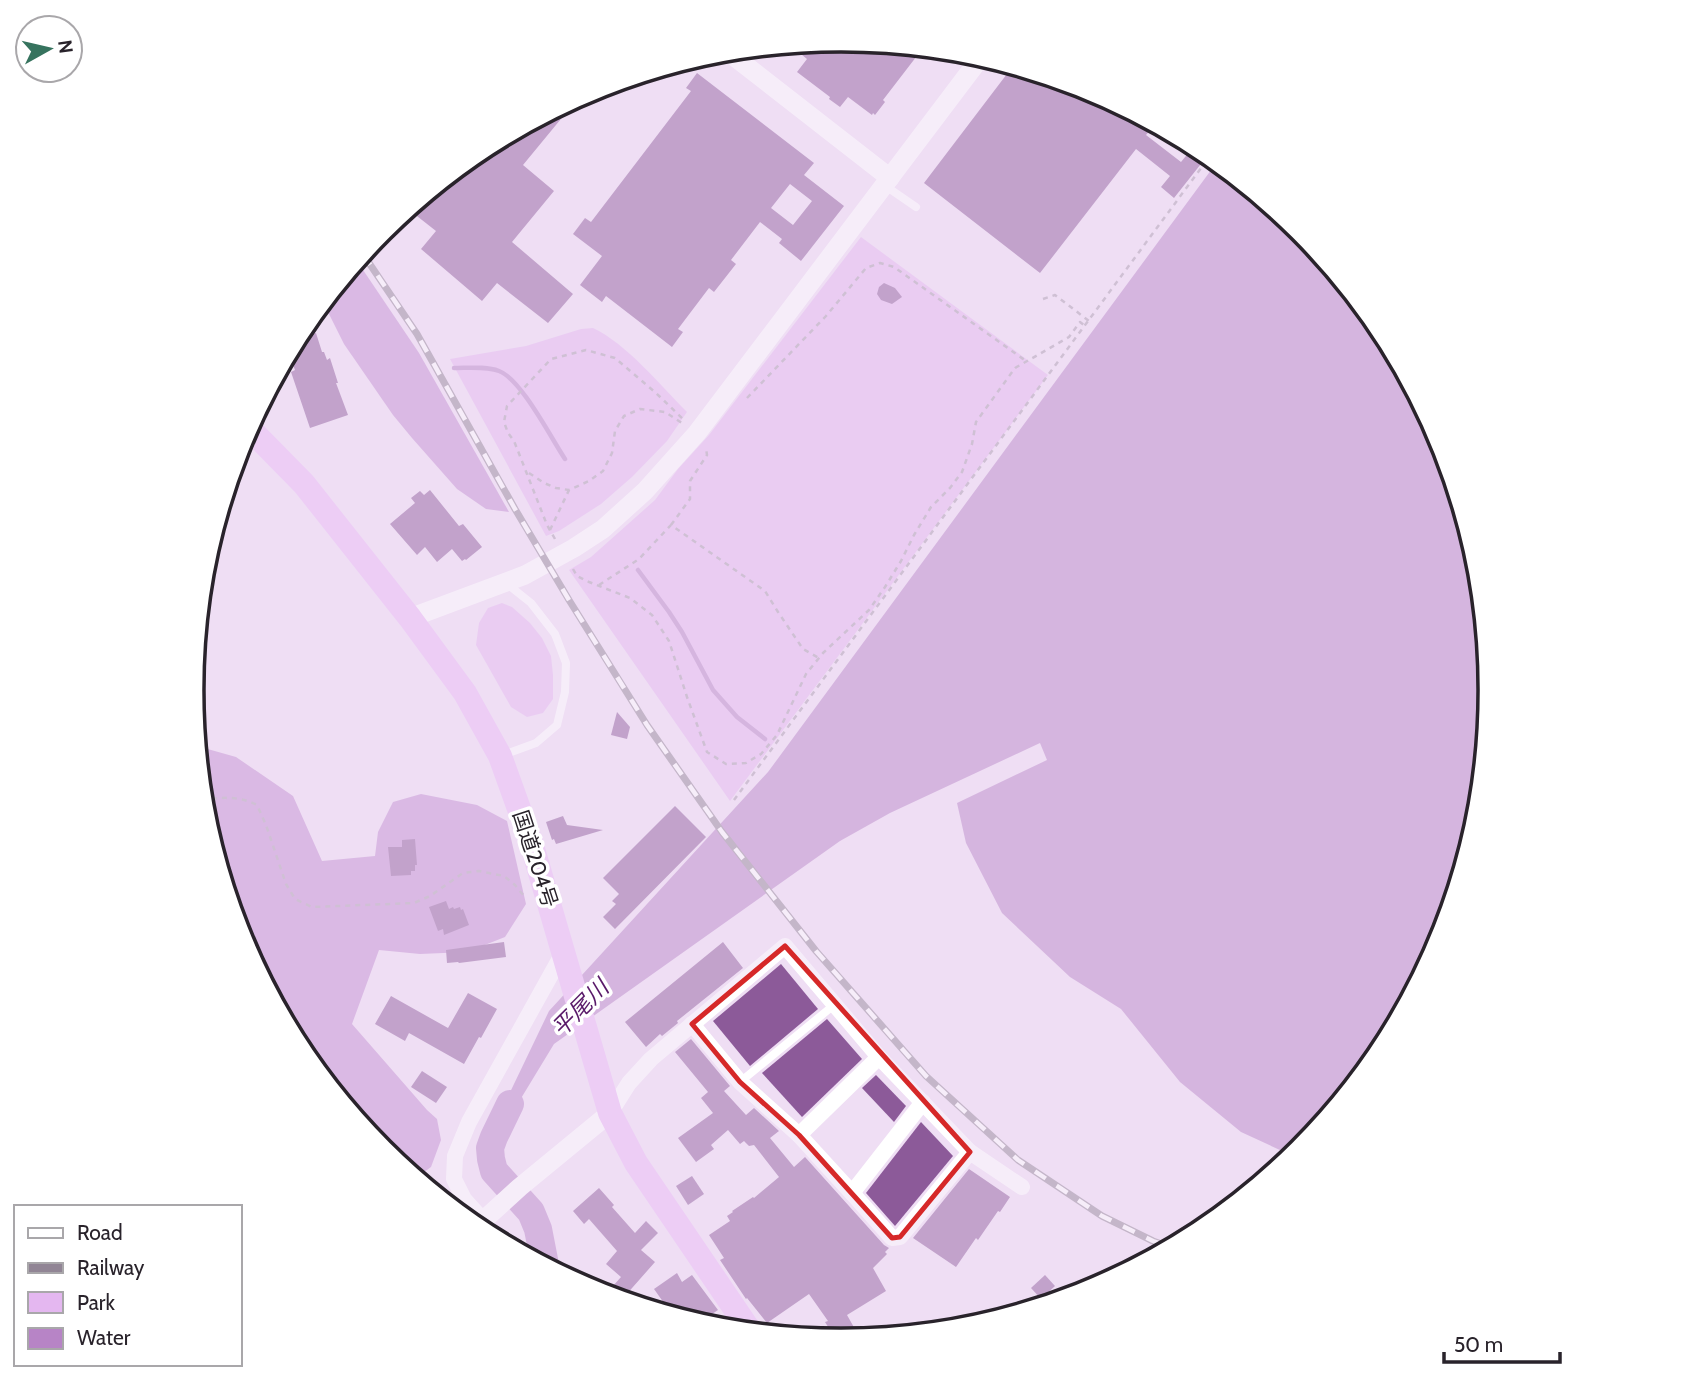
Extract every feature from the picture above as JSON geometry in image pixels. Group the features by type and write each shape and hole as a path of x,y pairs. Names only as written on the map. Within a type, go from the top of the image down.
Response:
{"highway":[{"name":"国道204号","path":"258,431 304,484 410,618 465,693 500,757 531,842 610,1113 636,1163 742,1319"}],"street":[{"path":"739,61 887,182"},
{"path":"410,618 525,575 603,529 645,491 697,433 974,67"},
{"path":"485,1219 610,1113 629,1083 651,1059 785,946 879,1057 970,1152 1022,1187"},
{"path":"483,1217 464,1199 454,1178 455,1156 469,1122 565,960"},
{"path":"692,1024 740,1082 799,1135 892,1238 900,1237 970,1152"},
{"path":"799,1135 879,1057"},
{"path":"852,1193 923,1102"}],"lane":[{"path":"887,182 916,206"},
{"path":"500,757 536,743 557,726 565,692 566,663 555,634 531,603 505,583"},
{"path":"740,1082 834,1005"}],"path":[{"path":"599,585 639,559 671,525 690,499 690,481 707,455 706,441 646,384 615,358 586,350 551,359 507,407 503,422 514,441 550,530 567,551 577,576 630,598 652,615 669,641 706,752 726,764 746,763 761,754 770,746 1203,166"},
{"path":"743,402 826,316 866,268 880,263 894,267 1027,361"},
{"path":"1043,299 1055,295 1089,321"},
{"path":"734,800 777,735 806,674 869,610 901,561 931,507 962,472 976,422 1015,368 1069,337 1080,322 1085,326"},
{"path":"527,471 556,488 569,490 589,481 603,471 612,453 615,431 624,416 640,409 665,412 697,433"},
{"path":"550,530 569,490"},
{"path":"671,525 765,591 803,649 820,658"},
{"path":"213,798 246,799 257,805 286,884 295,899 312,907 414,903 430,896 463,873 479,871 504,876 516,885 528,900 550,904"}],"highlighted area":[{"path":"785,946 970,1152 900,1237 892,1238 799,1135 740,1082 692,1024"}],"green space":[{"path":"861,237 1048,375 730,801 569,570 591,557 655,500 678,469 709,435"},
{"path":"593,328 631,354 687,412 667,441 632,477 601,504 559,531 546,536 450,359 526,346 581,329"},
{"path":"502,603 512,607 530,623 551,656 553,699 543,713 527,717 511,707 476,645 479,623 488,608"}],"shaded area":[{"path":"363,269 419,353 509,512 486,509 457,489 393,415 344,344 328,312"},
{"path":"207,749 236,757 293,796 322,861 375,856 378,832 393,802 421,794 477,805 507,821 526,904 505,937 467,952 420,954 379,950 352,1024 437,1119 441,1140 431,1167 424,1172 390,1141 335,1078 289,1009 269,972 237,895 225,855"}],"water":[{"path":"1210,171 1292,239 1347,302 1371,336 1413,408 1430,446 1457,525 1466,566 1477,648 1478,690 1477,732 1466,814 1445,895 1430,934 1413,972 1371,1044 1347,1078 1292,1141 1281,1151 1241,1132 1180,1082 1121,1009 1070,977 1002,913 966,843 957,803 1047,760 1040,743 890,813 840,841 554,1044 500,1133 492,1138 501,1111 549,1011 768,772"}],"building":[{"path":"841,52 916,57 883,100 885,102 875,115 848,97 840,107 829,99 830,97 797,72 807,59 801,54"},
{"path":"697,73 814,163 804,175 844,206 801,261 779,243 782,239 760,222 731,260 736,264 714,292 709,288 678,329 683,332 672,347 606,296 602,302 580,285 602,256 573,234 585,218 591,222 691,91 686,88","holes":["790,184 812,201 793,225 771,208"]},
{"path":"1007,74 1046,86 1123,118 1149,132 1146,135 1181,162 1187,155 1201,164 1174,198 1161,187 1170,176 1136,149 1040,273 924,183"},
{"path":"563,116 523,165 554,191 512,242 573,294 548,323 497,283 482,301 421,249 436,231 416,215 487,160"},
{"path":"884,283 895,288 902,297 892,304 881,300 877,294"},
{"path":"316,333 322,352 327,360 330,358 348,415 310,428 291,372 295,370 293,365 312,334"},
{"path":"430,490 459,526 463,524 482,547 466,560 462,561 452,549 437,562 425,547 417,555 390,524 415,503 411,498 420,491 424,495"},
{"path":"617,712 630,727 627,739 611,735"},
{"path":"675,806 706,837 615,929 603,917 616,904 612,901 619,894 603,878"},
{"path":"563,816 567,825 603,830 556,844 546,822"},
{"path":"415,839 415,871 411,871 411,875 391,876 388,847 402,847 402,840"},
{"path":"446,901 449,909 463,909 469,925 444,935 443,929 438,931 429,907"},
{"path":"504,942 506,957 447,963 446,950"},
{"path":"723,942 743,968 646,1047 625,1022"},
{"path":"781,964 818,1009 750,1066 713,1021"},
{"path":"468,993 497,1009 464,1064 409,1033 405,1041 375,1024 391,996 448,1028"},
{"path":"827,1019 862,1059 802,1117 762,1073"},
{"path":"691,1039 730,1086 724,1091 746,1115 754,1108 779,1131 770,1138 794,1167 805,1157 889,1248 885,1252 887,1254 873,1268 886,1291 847,1315 854,1327 828,1327 825,1322 828,1321 809,1294 767,1323 746,1299 720,1260 724,1258 709,1235 730,1221 727,1216 732,1211 754,1198 779,1177 754,1145 749,1146 744,1141 740,1144 728,1130 711,1145 714,1149 696,1162 678,1138 713,1113 701,1098 708,1092 675,1052"},
{"path":"422,1071 447,1087 436,1103 411,1087"},
{"path":"876,1075 906,1106 894,1122 862,1088"},
{"path":"921,1122 953,1156 895,1226 866,1193"},
{"path":"969,1169 1010,1197 956,1267 913,1238"},
{"path":"692,1176 704,1194 688,1205 676,1186"},
{"path":"599,1188 635,1233 646,1221 658,1233 641,1250 655,1262 629,1291 614,1285 621,1277 606,1264 617,1251 589,1219 584,1224 573,1211"},
{"path":"677,1273 682,1282 692,1275 718,1310 712,1314 663,1302 654,1289"},
{"path":"1045,1275 1055,1286 1047,1294 1038,1296 1031,1288"}],"waterway":[{"path":"454,368 488,368 508,376 526,397 565,459"},
{"path":"638,570 682,632 713,690 737,717 765,739"},
{"name":"平尾川","path":"510,1104 490,1148 491,1159 494,1171 531,1212 543,1253"}],"railway":[{"path":"369,263 417,334 515,509 647,725 722,832 816,951 926,1076 1018,1160 1102,1216 1158,1243"}]}
